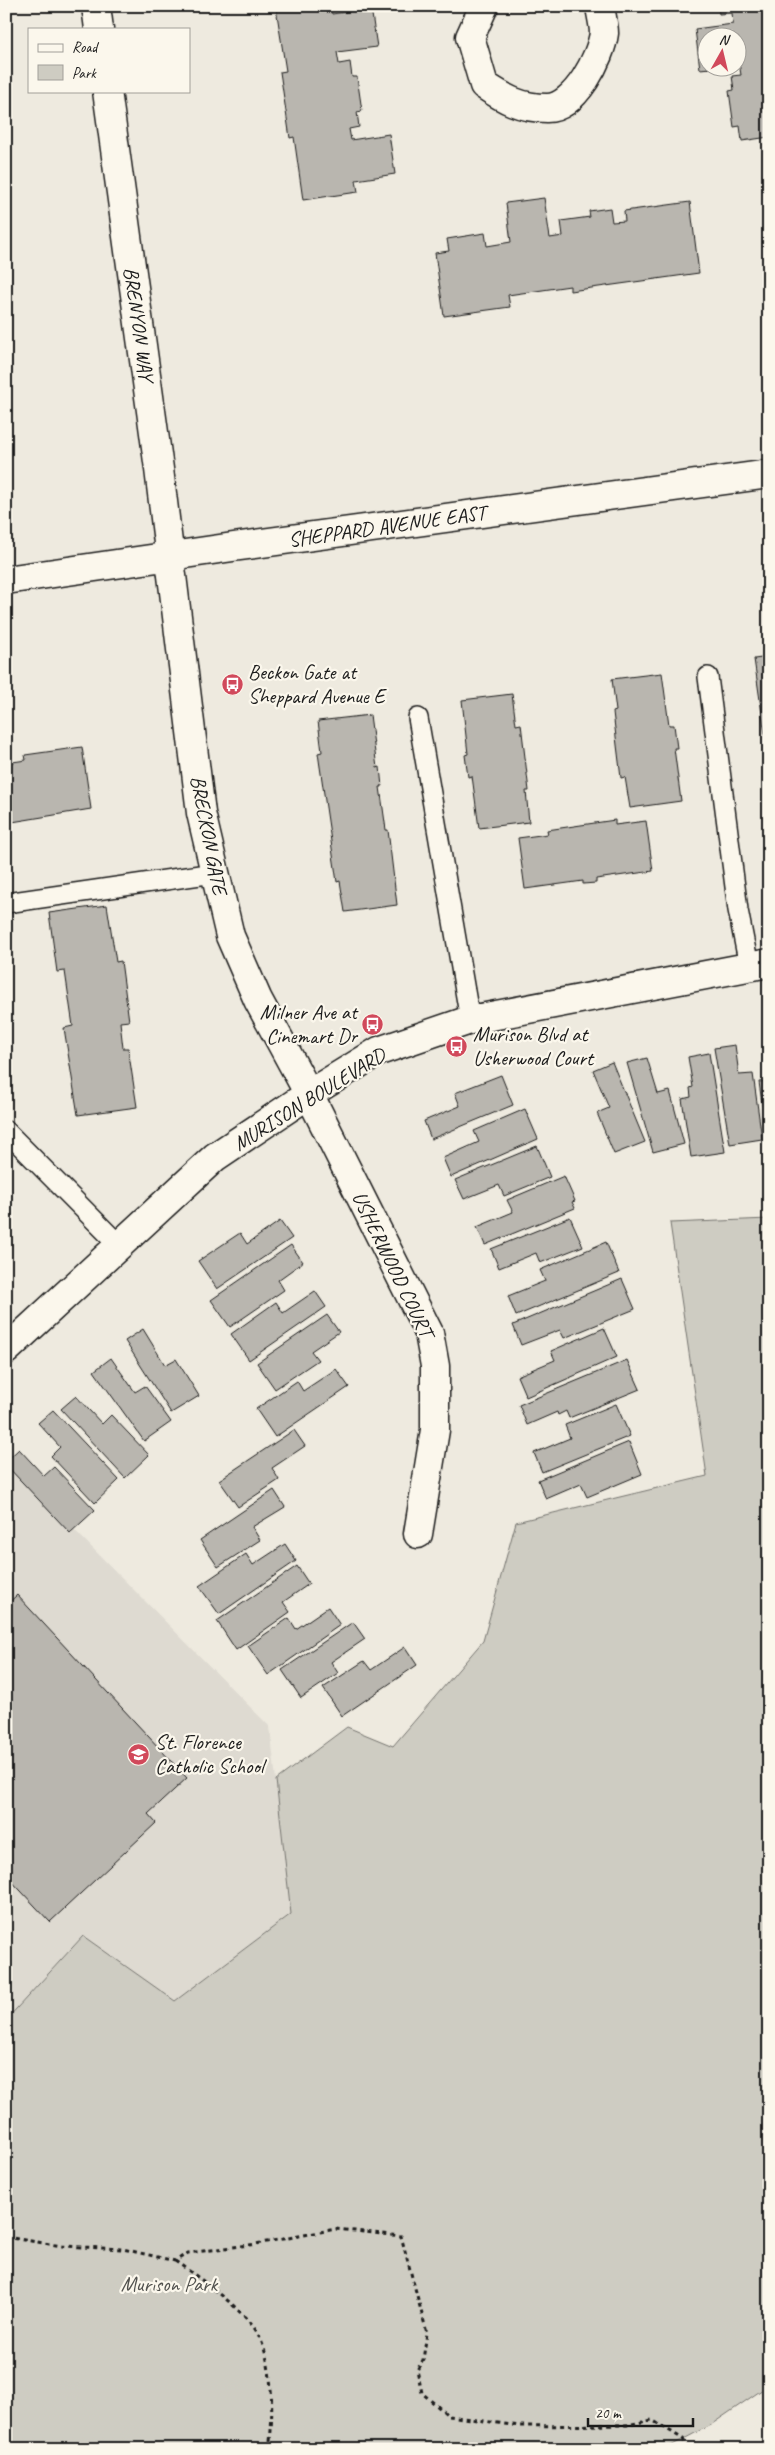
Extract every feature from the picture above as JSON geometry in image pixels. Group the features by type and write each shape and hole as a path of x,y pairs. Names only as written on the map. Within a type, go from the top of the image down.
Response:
{"street":[{"path":"96,6 99,28"},
{"path":"484,6 470,37 484,85 513,103 549,108 572,96 590,74 604,33 600,6"},
{"name":"BRENYON WAY","path":"107,92 159,469 169,557"},
{"name":"SHEPPARD AVENUE EAST","path":"6,580 769,474"},
{"name":"BRECKON GATE","path":"169,557 201,814 230,936 258,1000 309,1094"},
{"name":"MURISON BOULEVARD","path":"6,1350 215,1157 309,1094 379,1051 470,1020 759,965"},
{"name":"USHERWOOD COURT","path":"309,1094 429,1333 435,1366 435,1430 418,1534"}],"lane":[{"path":"708,677 738,910 759,965"},
{"path":"418,718 470,1020"},
{"path":"6,902 214,873"},
{"path":"6,1131 119,1245"}],"path":[{"path":"175,2261 188,2253 256,2244 336,2229 401,2236 427,2332 423,2360 417,2370 422,2393 449,2416 519,2426 626,2425 652,2420 683,2439 688,2449"},
{"path":"6,2237 62,2246 123,2248 175,2261 219,2293 253,2326 264,2349 270,2378 269,2449"}],"shaded area":[{"name":"St. Florence Catholic School","path":"6,1461 270,1727 291,1914 175,2001 83,1936 6,2020"}],"green space":[{"name":"Murison Park","path":"769,1219 769,2385 712,2424 665,2449 6,2449 6,2020 83,1936 175,2001 291,1914 276,1780 347,1727 393,1746 483,1641 516,1522 707,1476 670,1223"}],"building":[{"path":"286,6 331,6 332,14 371,8 377,47 337,52 339,64 350,62 352,77 357,77 362,111 357,112 359,127 349,129 351,140 389,134 395,174 356,180 358,192 303,200 294,137 290,138 280,72 286,71 276,8"},
{"path":"718,6 769,6 769,137 742,141 740,126 734,127 729,91 734,90 732,78 748,78 748,28 703,28 733,24 732,13 719,14"},
{"path":"695,29 698,29 698,53"},
{"path":"544,198 550,238 563,236 561,221 590,217 589,211 610,208 612,222 625,221 624,211 690,202 699,273 570,291 570,286 508,295 510,307 444,316 435,253 449,251 447,239 485,233 487,246 511,242 506,203"},
{"path":"769,657 769,762 754,659"},
{"path":"662,673 669,725 674,725 677,748 674,748 681,801 630,808 625,777 621,778 613,712 616,711 612,679"},
{"path":"512,694 516,725 521,724 529,791 526,791 529,822 479,828 472,776 468,777 465,755 468,754 462,700"},
{"path":"370,715 377,768 380,767 382,787 380,787 386,830 388,830 397,905 345,912 340,881 337,882 318,753 322,752 318,721"},
{"path":"82,747 91,809 6,823 6,763 26,760 25,755"},
{"path":"615,820 615,825 646,821 653,871 596,879 596,883 583,884 583,881 525,889 518,838 548,834 547,830"},
{"path":"107,905 116,962 121,961 129,1021 120,1022 123,1048 128,1048 137,1107 78,1115 64,1028 73,1026 65,971 57,972 49,913"},
{"path":"769,1040 769,1065 766,1041"},
{"path":"735,1045 739,1075 753,1074 762,1139 730,1144 714,1048"},
{"path":"709,1053 725,1152 691,1157 682,1099 691,1097 690,1088 693,1087 688,1057"},
{"path":"647,1058 658,1094 670,1091 684,1144 653,1152 627,1063"},
{"path":"612,1062 645,1142 614,1154 597,1113 609,1108 593,1070"},
{"path":"501,1075 513,1105 431,1139 424,1121 460,1106 455,1093"},
{"path":"769,1081 769,1131 766,1131 759,1082"},
{"path":"525,1109 538,1139 451,1177 443,1158 479,1142 474,1131"},
{"path":"537,1146 550,1177 504,1196 499,1185 464,1199 455,1180"},
{"path":"564,1176 575,1201 572,1202 575,1208 485,1245 477,1227 513,1212 507,1200"},
{"path":"570,1217 583,1246 540,1263 536,1253 499,1268 491,1249"},
{"path":"280,1221 292,1238 217,1289 198,1261 240,1233 247,1244"},
{"path":"606,1242 619,1273 516,1316 508,1296 545,1281 540,1270"},
{"path":"291,1245 303,1262 278,1280 284,1290 230,1327 211,1300"},
{"path":"622,1279 635,1309 564,1338 560,1330 521,1345 513,1325"},
{"path":"315,1291 326,1307 249,1360 231,1334 276,1302 283,1313"},
{"path":"327,1315 339,1332 311,1351 318,1360 275,1389 257,1363"},
{"path":"604,1328 617,1357 526,1397 517,1376 555,1360 551,1351"},
{"path":"143,1329 165,1365 176,1359 199,1396 171,1413 125,1341"},
{"path":"111,1358 135,1392 145,1386 171,1422 144,1441 94,1371"},
{"path":"627,1360 640,1389 569,1418 566,1411 558,1415 557,1412 527,1425 519,1405"},
{"path":"336,1369 349,1387 275,1437 256,1409 297,1381 303,1391"},
{"path":"76,1396 102,1424 111,1415 149,1455 125,1478 61,1409"},
{"path":"616,1404 630,1436 542,1472 534,1453 570,1438 565,1425"},
{"path":"53,1410 119,1480 95,1503 51,1456 60,1447 38,1423"},
{"path":"294,1430 305,1446 272,1468 279,1480 238,1507 219,1480"},
{"path":"629,1442 642,1474 587,1497 581,1484 546,1499 538,1480"},
{"path":"19,1449 44,1476 54,1467 95,1510 70,1533 6,1465 6,1461"},
{"path":"274,1490 285,1507 252,1527 260,1540 218,1567 200,1540"},
{"path":"285,1544 296,1561 219,1614 199,1586 246,1554 253,1565"},
{"path":"297,1566 309,1584 283,1602 290,1612 236,1650 217,1621"},
{"path":"17,1595 187,1778 148,1814 156,1823 50,1922 6,1875 6,1605"},
{"path":"328,1607 340,1625 268,1675 248,1646 289,1618 296,1629"},
{"path":"353,1622 365,1639 331,1662 338,1673 301,1698 282,1670"},
{"path":"405,1647 417,1665 342,1716 323,1688 364,1661 371,1670"}],"place":[{"name":"Beckon Gate at Sheppard Avenue E","path":"232,684"},
{"name":"Milner Ave at Cinemart Dr","path":"373,1024"},
{"name":"Murison Blvd at Usherwood Court","path":"457,1046"},
{"name":"St. Florence Catholic School","path":"139,1754"}]}
